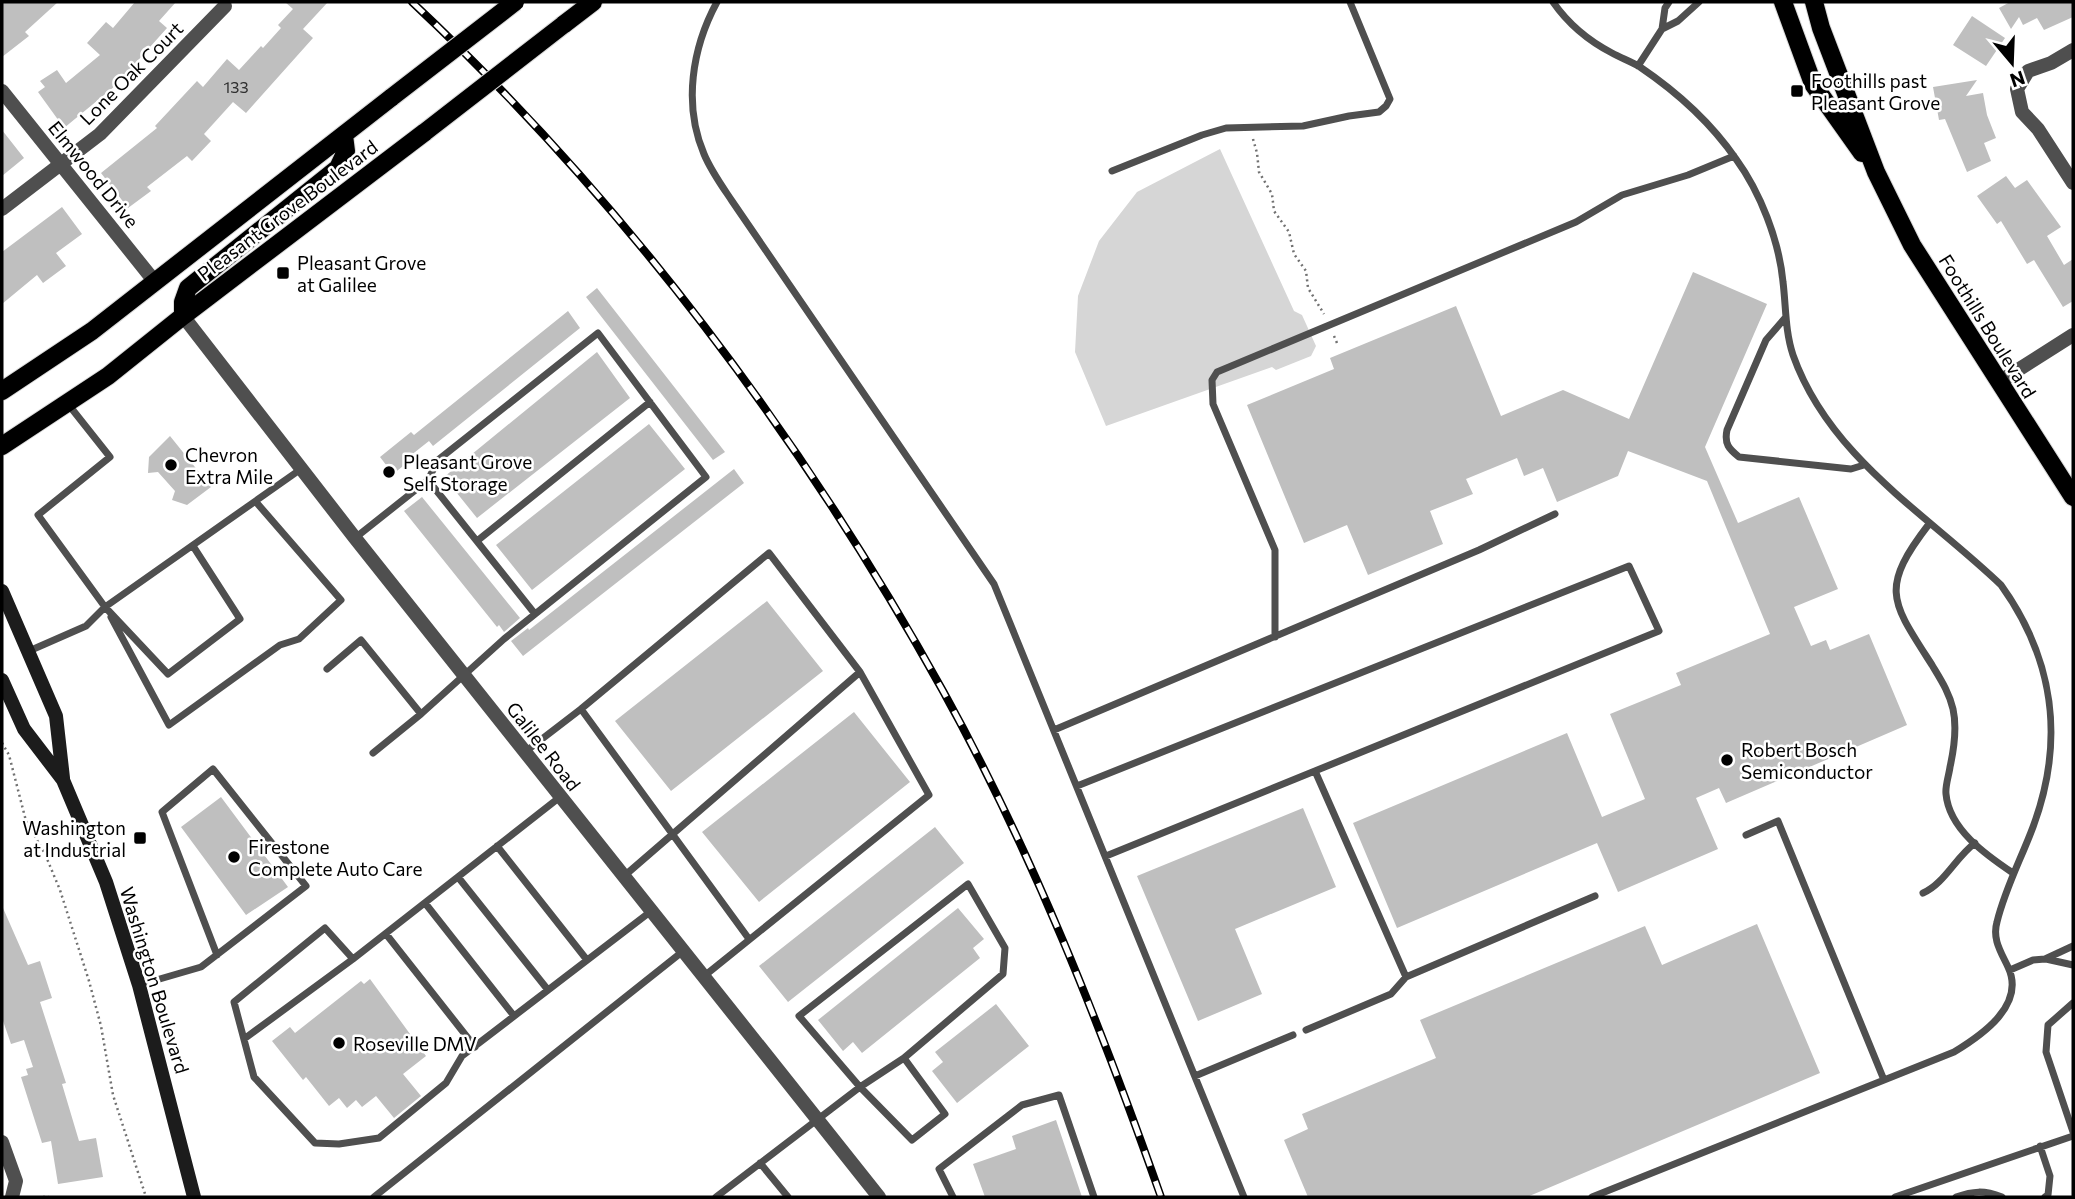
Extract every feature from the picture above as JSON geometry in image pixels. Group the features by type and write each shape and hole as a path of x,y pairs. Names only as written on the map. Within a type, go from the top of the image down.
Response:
{"main road":[{"name":"Pleasant Grove Boulevard","path":"2,391 92,331 515,2"},
{"name":"Pleasant Grove Boulevard","path":"2,446 68,404 150,344 593,2"},
{"name":"Foothills Boulevard","path":"1783,2 1813,84 1876,172"},
{"path":"1806,2 1821,28"},
{"name":"Foothills Boulevard","path":"1814,2 1821,28 1876,172 1912,245 2073,497"},
{"path":"183,316 183,302 188,288 338,168 346,151 344,135"},
{"name":"Washington Boulevard","path":"2,592 56,716 63,780"},
{"name":"Washington Boulevard","path":"2,681 24,729 63,780 106,882 139,985 194,1197"}],"street":[{"name":"Lone Oak Court","path":"2,209 122,114 225,6"},
{"path":"2073,50 2051,63 2028,71 2017,89 2022,111 2038,129 2073,183"},
{"name":"Elmwood Drive","path":"2,91 155,282"},
{"name":"Galilee Road","path":"183,316 650,912 880,1197"},
{"path":"1999,382 2073,335"},
{"path":"2,1142 16,1181 12,1197"}],"lane":[{"path":"717,2 707,20 694,69 692,96 695,125 704,153 732,201 994,584 1244,1197"},
{"path":"1112,171 1226,128 1303,126 1379,112 1390,99 1350,2"},
{"path":"1553,2 1567,23 1599,46 1638,65 1677,94 1734,156 1752,186 1777,250 1783,279 1785,318 1793,353 1805,384 1864,465 2001,585 2031,633 2047,687 2052,724 2046,785 2033,828 2013,873 1996,925 1996,941 2010,970 2014,988 2007,1007 1988,1027 1954,1052 1592,1197"},
{"path":"1638,65 1662,29 1665,8 1669,2"},
{"path":"1662,29 1678,21 1699,2"},
{"path":"1275,637 1275,550 1213,404 1212,380 1217,372 1576,222 1622,195 1688,175 1734,156"},
{"path":"1785,318 1766,340 1727,430 1725,441 1729,449 1739,457 1851,469 1864,465"},
{"path":"355,538 428,480 438,460 598,333 706,477 504,639 465,676 373,753"},
{"path":"477,541 650,402"},
{"path":"68,404 110,457 38,515 105,607 168,674 240,619 193,546"},
{"path":"29,651 86,626 105,607 301,469"},
{"path":"428,480 535,614"},
{"path":"105,607 169,725 280,645 299,639 341,600 256,502"},
{"path":"1055,730 1479,550 1555,514"},
{"path":"1930,524 1909,554 1895,582 1896,601 1901,617 1947,688 1953,711 1954,729 1945,793 1951,814 1963,833 2013,873"},
{"path":"525,753 769,553 860,672 929,795 702,977"},
{"path":"1077,786 1629,566 1659,631 1105,856"},
{"path":"327,669 361,640 421,714"},
{"path":"623,877 860,672"},
{"path":"581,709 749,940"},
{"path":"139,985 201,967 217,955 306,886 214,769 162,812 217,955"},
{"path":"1315,771 1406,977"},
{"path":"244,1039 386,934 560,797"},
{"path":"1746,835 1778,821 1884,1080"},
{"path":"1923,893 1931,890 1964,851 1975,843"},
{"path":"497,846 587,960"},
{"path":"458,877 548,990"},
{"path":"716,1197 860,1087 904,1058 1003,974 1005,948 968,884 799,1016 860,1087 912,1140 945,1114 904,1058"},
{"path":"1306,1030 1391,995 1406,977 1595,896"},
{"path":"425,903 514,1016"},
{"path":"353,959 325,928 234,1002 254,1077 315,1143 339,1144 379,1138 446,1083 462,1056 650,912"},
{"path":"386,934 475,1046"},
{"path":"2010,970 2073,946"},
{"path":"374,1197 682,952"},
{"path":"2045,958 2073,965"},
{"path":"1895,1197 2073,1134 2046,1052 2048,1025 2073,1003"},
{"path":"1195,1076 1293,1035"},
{"path":"953,1197 939,1169 1022,1105 1059,1095 1094,1197"},
{"path":"2040,1146 2050,1176 2048,1195 2045,1197"},
{"path":"760,1163 788,1197"},
{"path":"1955,1197 1988,1191 2002,1197"}],"path":[{"path":"1247,127 1257,153 1259,172 1272,194 1274,211 1289,232 1294,254 1306,271 1308,288 1321,307 1337,343"},
{"path":"2,743 9,755 26,821 45,854 60,890 89,981 101,1026 113,1095 146,1197"},
{"path":"43,1197 49,1197"}],"shaded area":[{"path":"1220,149 1294,311 1302,315 1316,346 1311,356 1276,370 1272,367 1106,426 1075,352 1078,296 1099,241 1137,192"}],"building":[{"path":"2,2 58,2 25,32 29,36 2,57"},
{"path":"135,2 176,2 159,21 167,28 115,86 64,128 38,92 45,87 40,81 57,70 66,83 100,55 87,43 106,22 113,28"},
{"path":"285,2 328,2 303,29 313,38 246,113 233,102 204,134 211,141 192,161 187,156 147,187 151,191 128,208 101,173 157,128 155,126 197,81 203,87 227,59 239,70 261,46 263,48 281,28 278,25 293,9"},
{"path":"2010,2 2073,2 2073,17 2044,30 2037,18 2023,25 2019,17 2011,29 1999,8"},
{"path":"1972,16 2005,38 1986,66 1953,45"},
{"path":"1977,80 1966,96 1983,93 1987,115 1996,138 1984,143 1991,161 1967,172 1945,119 1939,120 1933,87"},
{"path":"2,130 24,158 2,176"},
{"path":"2006,176 2015,188 2027,180 2061,227 2047,236 2064,265 2073,259 2073,301 2063,307 2034,260 2027,264 2001,221 1997,224 1977,196"},
{"path":"62,207 82,234 56,253 66,266 43,283 37,275 2,304 2,252"},
{"name":"Robert Bosch Semiconductor","path":"1693,272 1767,304 1705,447 1738,523 1799,497 1838,589 1794,607 1811,646 1826,640 1830,650 1869,634 1907,725 1726,803 1719,788 1696,798 1718,849 1618,892 1597,843 1397,928 1353,823 1567,733 1602,817 1645,799 1610,714 1681,685 1676,673 1770,634 1707,481 1628,451 1618,476 1557,502 1543,468 1524,476 1517,458 1466,479 1473,494 1430,511 1443,544 1368,575 1347,525 1304,543 1247,405 1334,369 1330,358 1456,306 1501,416 1563,390 1629,419"},
{"path":"597,288 725,452 713,460 586,297"},
{"path":"568,311 580,328 433,446 429,441 393,474 380,457 411,432 414,435"},
{"path":"597,352 630,398 477,518 444,477"},
{"path":"649,424 685,469 532,590 496,545"},
{"name":"Chevron Extra Mile","path":"170,436 211,487 187,505 172,500 175,491 158,472 148,473 149,457"},
{"path":"734,469 744,483 523,656 511,641 528,628 529,630"},
{"path":"422,497 520,618 504,632 499,625 497,627 404,511"},
{"path":"767,601 823,671 671,791 615,721"},
{"path":"854,712 910,782 759,902 702,832"},
{"name":"Firestone Complete Auto Care","path":"221,797 288,887 246,915 181,827"},
{"path":"1303,808 1336,887 1235,929 1262,994 1198,1021 1137,876"},
{"path":"935,827 964,863 788,1002 759,966"},
{"path":"3,908 28,965 40,961 52,998 40,1002 66,1083 62,1084 79,1141 96,1138 103,1177 58,1184 51,1141 42,1143 21,1077 28,1075 26,1069 33,1067 24,1040 11,1044 2,1018"},
{"path":"958,908 984,939 973,948 980,958 862,1053 853,1042 843,1051 818,1020"},
{"path":"1757,924 1820,1073 1527,1197 1308,1197 1284,1140 1308,1129 1302,1114 1436,1058 1420,1020 1645,926 1662,965"},
{"name":"Roseville DMV","path":"370,979 426,1056 403,1074 421,1096 394,1118 376,1096 362,1107 356,1100 347,1108 339,1098 329,1106 306,1077 303,1080 272,1041 290,1027 295,1033 361,981 364,984"},
{"path":"996,1004 1029,1046 957,1103 932,1071 943,1062 935,1052"},
{"path":"1056,1120 1082,1197 985,1197 973,1164 1016,1149 1012,1136"}],"railway":[{"path":"412,2 490,78 565,158 636,240 769,414 830,504 943,691 1006,814 1089,1003 1161,1197"}],"place":[{"name":"Foothills past Pleasant Grove","path":"1797,91"},
{"name":"Pleasant Grove at Galilee","path":"283,273"},
{"name":"Chevron Extra Mile","path":"171,465"},
{"name":"Pleasant Grove Self Storage","path":"389,472"},
{"name":"Robert Bosch Semiconductor","path":"1727,760"},
{"name":"Washington at Industrial","path":"140,838"},
{"name":"Firestone Complete Auto Care","path":"234,857"},
{"name":"Roseville DMV","path":"339,1043"}]}
